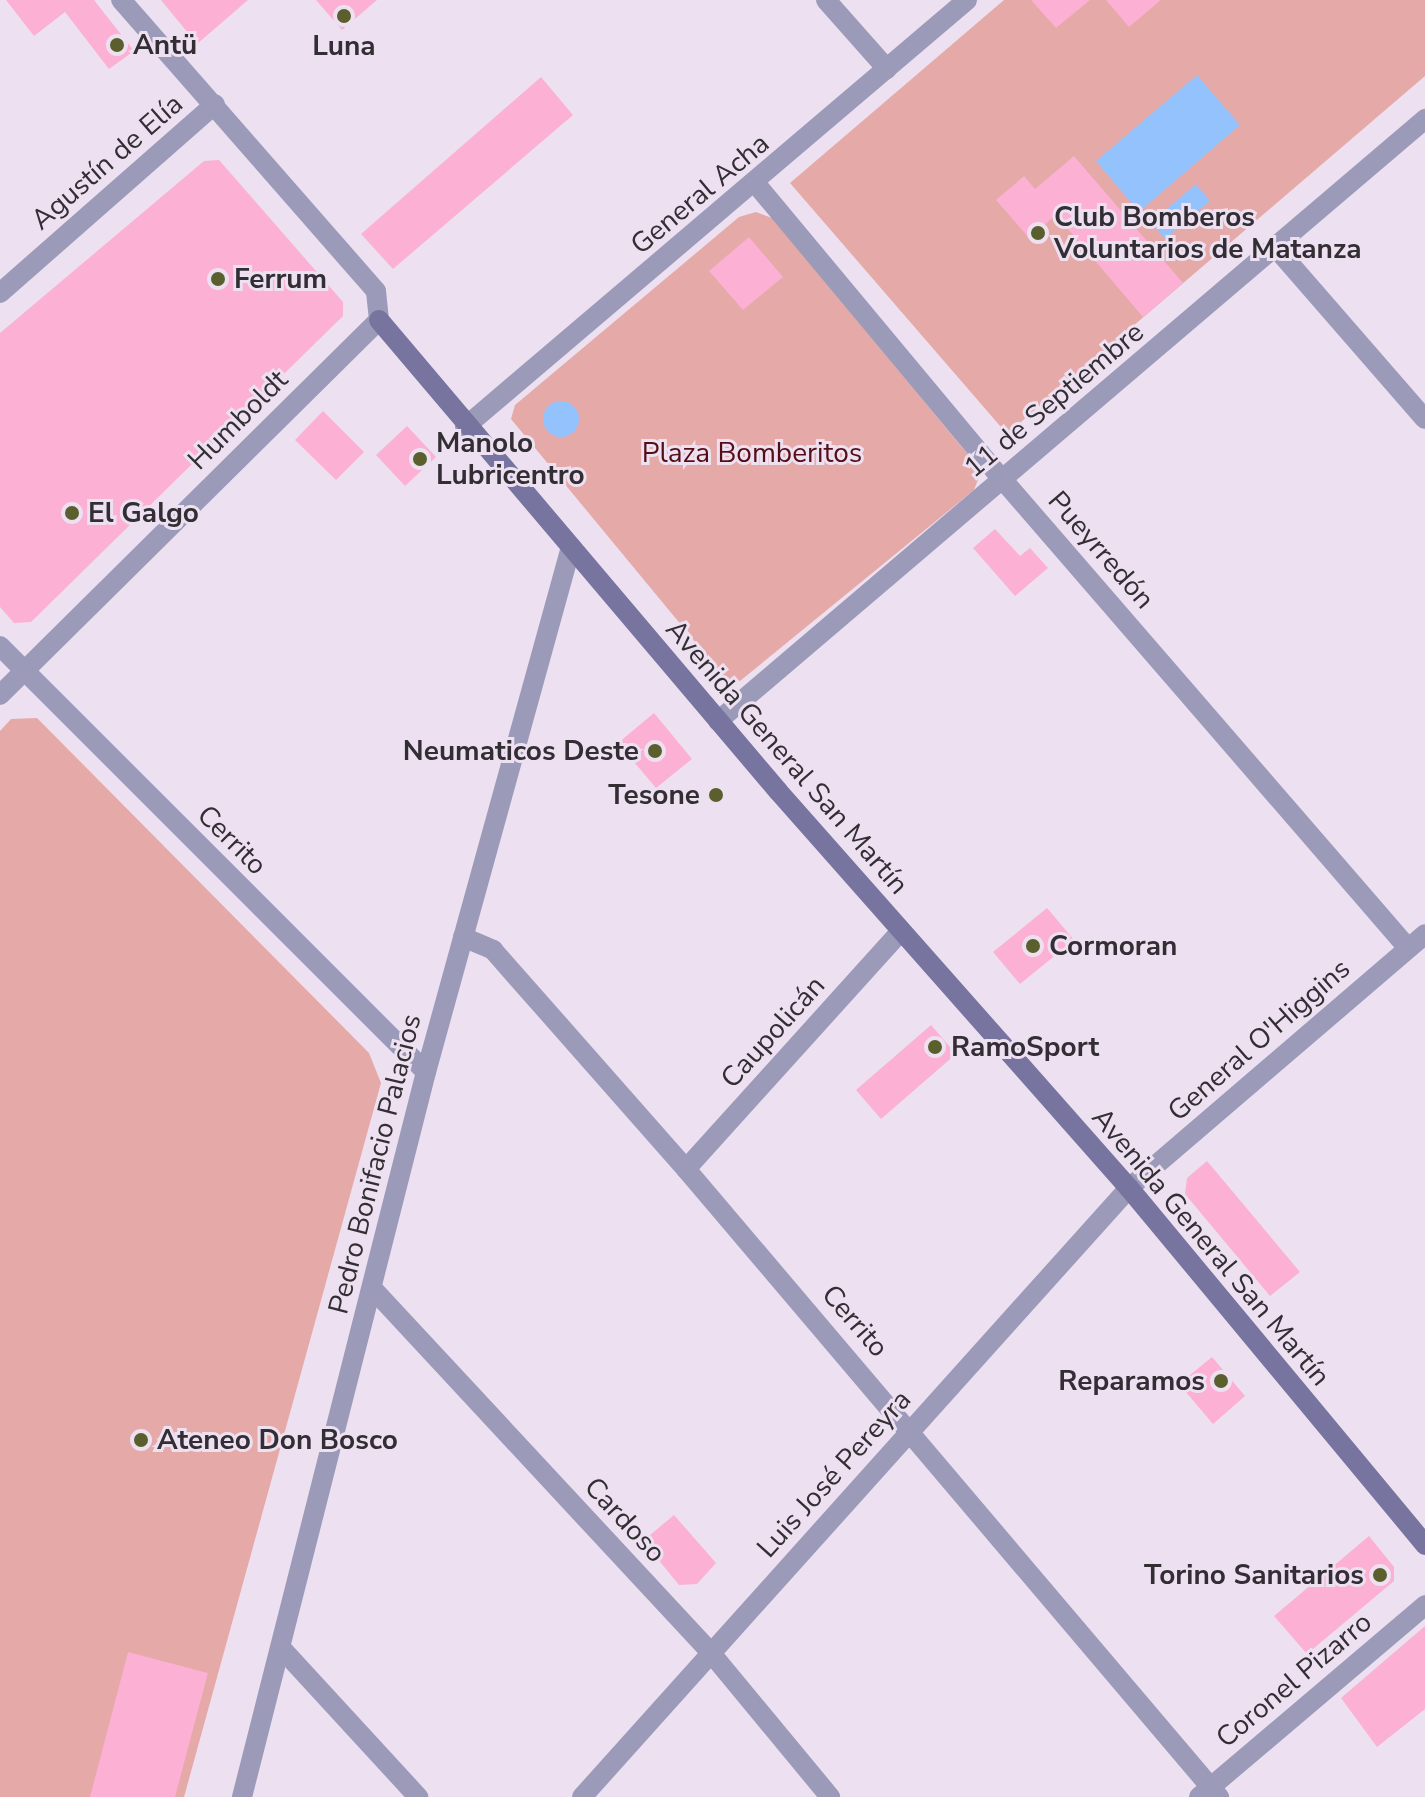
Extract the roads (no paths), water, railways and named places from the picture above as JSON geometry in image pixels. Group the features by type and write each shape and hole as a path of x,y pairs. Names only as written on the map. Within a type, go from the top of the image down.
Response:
{"main road":[{"name":"Avenida General San Martín","path":"379,320 465,427 718,721 1129,1188 1425,1545"}],"street":[{"path":"826,0 887,69"},
{"name":"General Acha","path":"465,427 756,184 967,0"},
{"name":"Avenida General San Martín","path":"129,3 376,291 379,320"},
{"name":"Agustín de Elía","path":"0,293 215,104"},
{"name":"11 de Septiembre","path":"718,721 1277,249 1425,119"},
{"name":"Pueyrredón","path":"756,184 1003,480 1408,948"},
{"path":"1277,249 1425,419"},
{"name":"Humboldt","path":"0,695 379,320"},
{"name":"Pedro Bonifacio Palacios","path":"242,1797 283,1650 426,1072 571,547"},
{"name":"Cerrito","path":"0,646 22,672 426,1072"},
{"name":"Caupolicán","path":"686,1169 901,931"},
{"name":"General O'Higgins","path":"1129,1188 1425,934"},
{"name":"Cerrito","path":"463,937 493,950 686,1169 912,1430 1209,1794"},
{"name":"Luis José Pereyra","path":"582,1797 1129,1188"},
{"name":"Cardoso","path":"372,1288 711,1653 830,1797"},
{"name":"Coronel Pizarro","path":"1209,1794 1425,1605"},
{"path":"283,1650 418,1797"}],"water":[{"path":"1197,75 1240,125 1139,212 1096,161"},
{"path":"1196,184 1210,201 1165,239 1151,222"},
{"path":"561,401 573,407 579,419 573,431 561,437 549,431 543,419 549,407"}],"place":[{"name":"Luna","path":"344,16"},
{"name":"Antü","path":"117,45"},
{"name":"Club Bomberos Voluntarios de Matanza","path":"1038,233"},
{"name":"Ferrum","path":"218,279"},
{"name":"Manolo Lubricentro","path":"420,459"},
{"name":"El Galgo","path":"72,513"},
{"name":"Neumaticos Deste","path":"655,751"},
{"name":"Tesone","path":"716,795"},
{"name":"Cormoran","path":"1033,946"},
{"name":"RamoSport","path":"935,1047"},
{"name":"Reparamos","path":"1221,1381"},
{"name":"Ateneo Don Bosco","path":"141,1440"},
{"name":"Torino Sanitarios","path":"1380,1575"}],"park label":[{"name":"Plaza Bomberitos","path":"752,453"}]}
